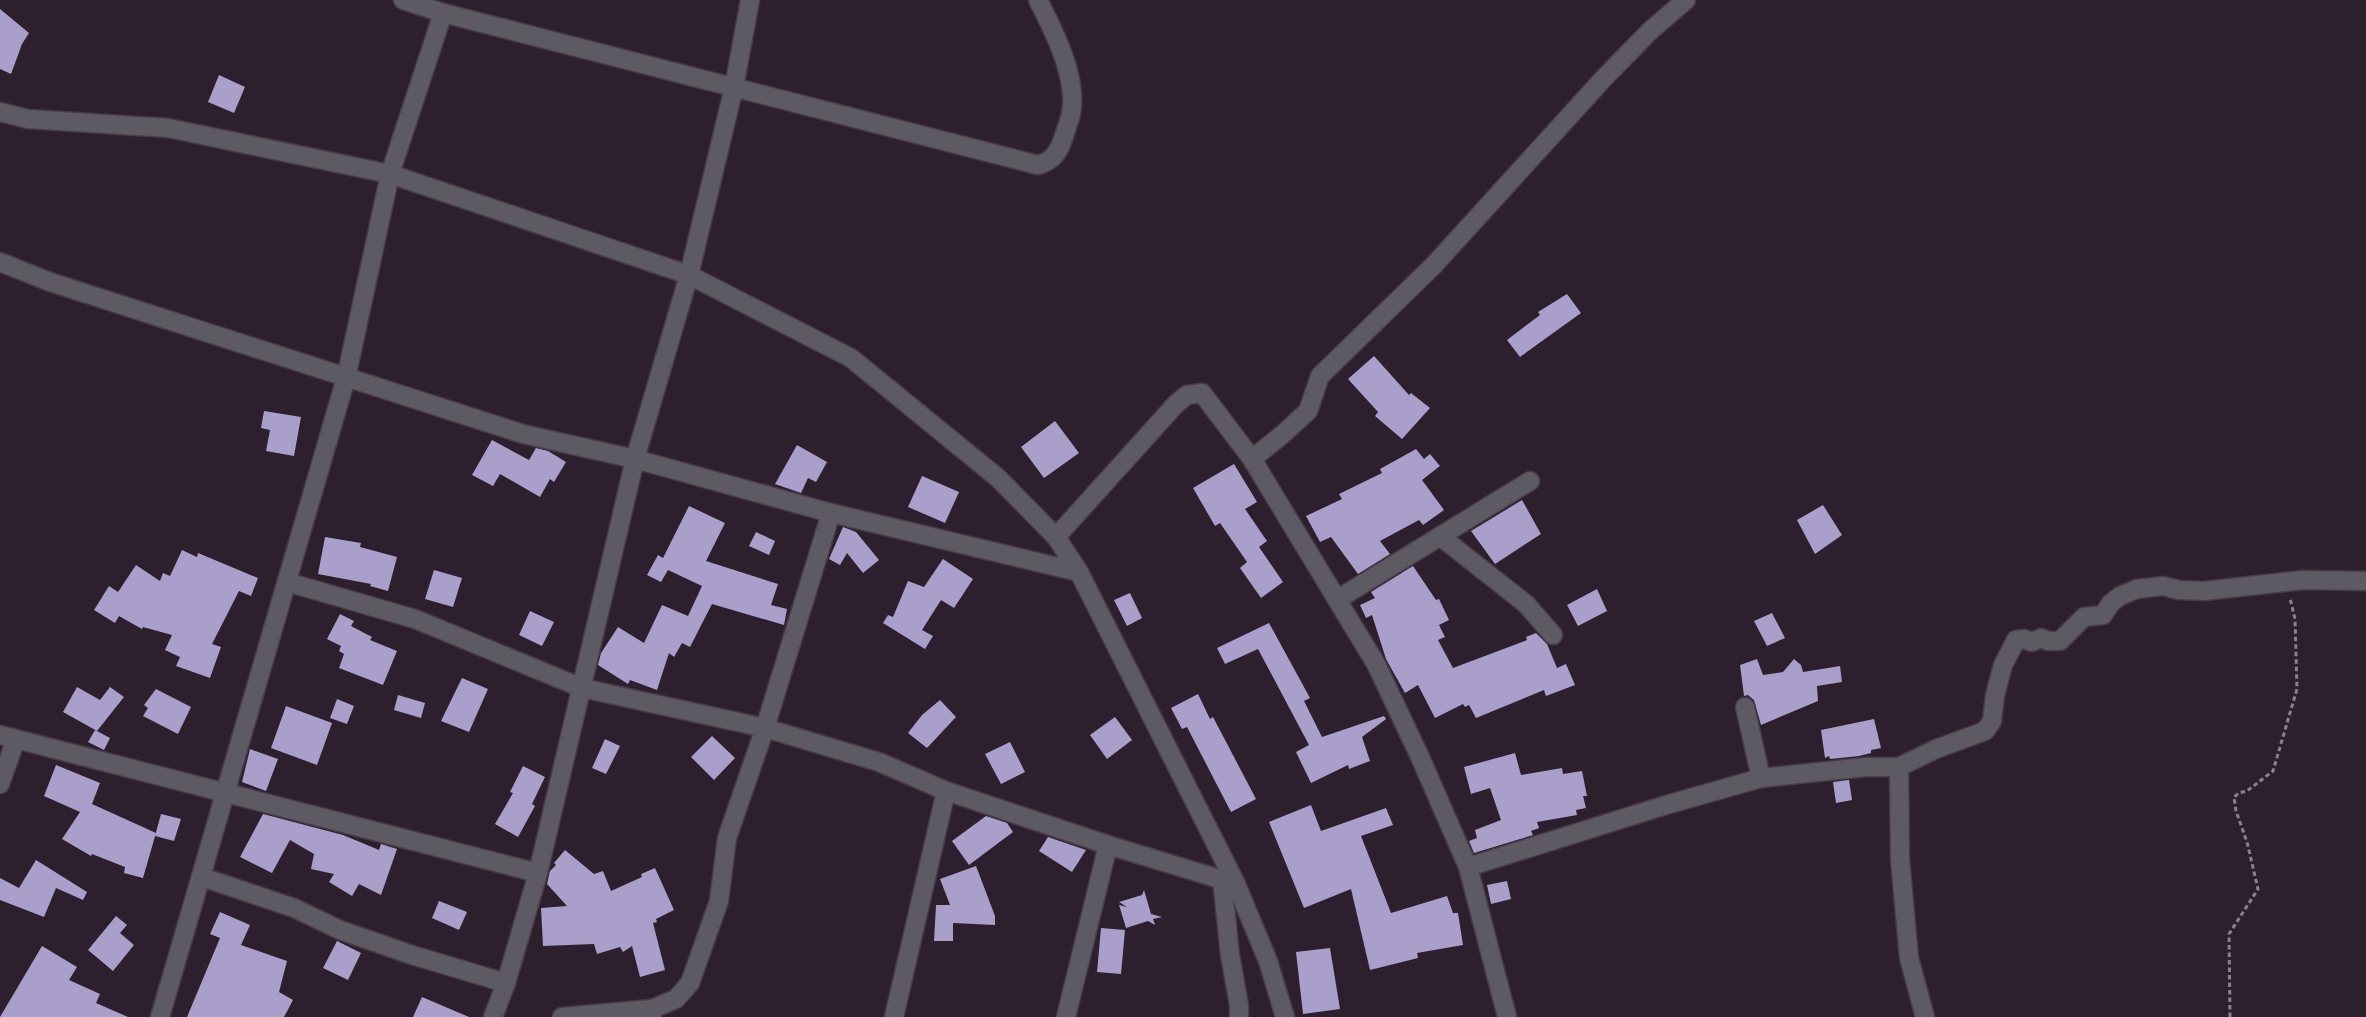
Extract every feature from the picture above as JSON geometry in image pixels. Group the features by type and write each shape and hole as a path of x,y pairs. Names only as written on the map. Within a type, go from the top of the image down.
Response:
{"street":[{"path":"403,0 442,13 1038,165 1048,162 1056,155 1072,112 1070,77 1057,37 1038,0"},
{"path":"493,1017 506,983 538,873 635,459 689,274 734,87 750,0"},
{"path":"1252,459 1283,435 1308,411 1320,376 1434,265 1604,78 1686,0"},
{"path":"160,1017 346,378 390,174 442,13"},
{"path":"0,112 28,119 168,128 390,174 689,274 851,358 998,478 1056,537 1079,572 1268,961 1285,1017"},
{"path":"0,262 50,282 523,434 635,459 831,513 1079,572"},
{"path":"1056,537 1187,395 1202,393 1252,459 1376,664 1467,867 1507,1017"},
{"path":"1338,599 1530,481"},
{"path":"562,1017 652,1013 676,999 690,984 719,901 728,838 765,728 831,513"},
{"path":"1441,537 1526,604 1553,635"},
{"path":"1467,867 1761,778 1866,767 1899,767 1936,749 1985,731 1992,722 1995,695 2003,665 2016,640 2024,639 2032,642 2041,638 2048,641 2060,641 2084,617 2103,615 2111,603 2120,596 2137,589 2163,586 2179,590 2204,591 2303,580 2366,581"},
{"path":"287,582 415,619 582,688 765,728 879,762 946,791 1108,845 1229,881"},
{"path":"1744,707 1761,778"},
{"path":"0,784 8,737 538,873"},
{"path":"1899,767 1900,859 1908,958 1925,1017"},
{"path":"894,1017 946,791"},
{"path":"1066,1017 1108,845"},
{"path":"202,877 294,908 340,930 412,955 506,983"},
{"path":"1229,881 1230,955 1239,1017"}],"path":[{"path":"2230,1017 2229,934 2258,889 2234,797 2247,791 2273,771 2298,689 2292,603 2279,582"}],"building":[{"path":"0,9 29,33 22,44 11,74 0,69"},
{"path":"219,75 245,87 234,113 208,102"},
{"path":"1567,294 1581,313 1520,357 1507,340 1540,315 1538,312"},
{"path":"1374,356 1409,395 1411,393 1430,408 1402,439 1375,416 1378,412 1348,379"},
{"path":"264,411 301,417 294,456 266,451 270,430 261,428"},
{"path":"1055,421 1079,453 1044,478 1021,447"},
{"path":"492,440 529,460 536,448 548,451 566,462 554,482 550,479 540,497 500,474 493,486 472,475"},
{"path":"797,445 827,462 816,482 808,478 801,493 775,484"},
{"path":"1416,449 1424,459 1430,454 1440,466 1422,480 1444,510 1423,525 1419,520 1380,541 1390,554 1358,574 1331,537 1320,542 1306,516 1342,499 1339,494 1382,473 1380,469"},
{"path":"1234,464 1257,502 1245,509 1267,541 1259,547 1283,582 1261,598 1240,568 1247,562 1220,523 1215,526 1193,488"},
{"path":"922,476 959,492 945,523 908,507"},
{"path":"1522,500 1541,534 1495,564 1471,531"},
{"path":"1823,505 1842,535 1815,554 1797,520"},
{"path":"689,506 725,523 706,561 778,584 771,605 787,609 784,625 712,604 690,647 682,643 674,657 669,653 657,690 630,680 628,684 598,665 601,653 618,627 644,643 662,605 688,616 702,586 668,570 661,582 647,575 658,555 663,558"},
{"path":"843,527 856,532 879,560 863,573 847,553 840,565 829,559"},
{"path":"756,532 775,541 769,555 749,546"},
{"path":"325,537 361,543 360,547 397,557 388,591 370,586 371,584 318,574"},
{"path":"182,550 197,557 198,553 258,578 251,596 239,591 212,644 221,647 210,678 176,666 180,657 165,650 172,635 143,627 142,629 119,616 115,623 94,610 109,586 118,592 136,565 160,581 163,573 170,576"},
{"path":"943,559 973,579 954,608 941,600 922,630 933,636 925,649 883,623 888,615 893,617 908,581 924,587"},
{"path":"1413,566 1436,600 1439,599 1449,620 1439,625 1445,637 1438,640 1453,668 1527,640 1526,637 1536,633 1547,644 1557,668 1566,664 1575,685 1546,696 1544,690 1476,718 1469,705 1465,707 1463,704 1435,718 1418,685 1405,693 1386,659 1372,615 1366,618 1360,605 1375,598 1371,592"},
{"path":"434,570 462,578 453,607 425,599"},
{"path":"1597,589 1607,611 1578,626 1567,605"},
{"path":"1130,593 1142,618 1127,626 1114,600"},
{"path":"530,611 554,622 542,646 519,635"},
{"path":"1772,613 1785,638 1767,646 1754,621"},
{"path":"340,614 354,621 351,626 372,637 370,640 397,651 383,685 339,668 344,654 339,651 341,646 327,639"},
{"path":"1269,623 1310,698 1304,701 1322,737 1384,716 1386,719 1362,737 1370,761 1349,769 1348,765 1311,783 1296,752 1309,745 1258,649 1225,664 1217,648"},
{"path":"1757,659 1763,675 1783,672 1794,659 1801,665 1803,672 1840,666 1842,682 1817,686 1818,701 1761,725 1754,700 1748,695 1744,696 1740,665"},
{"path":"462,678 488,689 469,732 441,721"},
{"path":"77,687 100,700 110,687 124,697 97,731 63,712"},
{"path":"156,689 191,707 178,734 143,716 148,708 144,705"},
{"path":"1198,694 1210,719 1213,717 1256,799 1231,812 1187,727 1182,729 1171,708"},
{"path":"398,695 425,703 421,718 394,710"},
{"path":"337,699 354,706 347,724 330,718"},
{"path":"940,700 956,717 927,748 908,733 922,715"},
{"path":"286,706 332,723 317,765 271,748"},
{"path":"1115,717 1132,740 1107,759 1090,735"},
{"path":"1874,719 1881,748 1859,756 1825,758 1821,730"},
{"path":"95,730 110,738 104,750 88,742"},
{"path":"712,736 735,758 714,780 691,757"},
{"path":"605,739 620,746 606,774 592,768"},
{"path":"1010,742 1025,772 1001,784 985,754"},
{"path":"250,749 278,759 266,791 242,782"},
{"path":"1515,753 1521,775 1562,768 1563,774 1582,771 1587,796 1583,796 1586,808 1576,810 1577,815 1537,822 1539,828 1531,831 1533,835 1474,853 1469,841 1477,838 1475,830 1501,820 1490,788 1471,794 1464,767"},
{"path":"56,765 100,783 92,804 156,833 143,878 124,873 125,867 92,854 91,856 62,839 80,812 44,796"},
{"path":"523,766 545,777 532,804 535,806 518,837 495,824 513,793 510,792"},
{"path":"1849,780 1852,800 1836,803 1833,782"},
{"path":"1311,805 1321,831 1386,808 1393,825 1361,836 1391,913 1447,896 1453,913 1458,913 1463,945 1417,953 1418,958 1370,970 1351,889 1304,908 1269,822"},
{"path":"161,814 181,819 174,841 155,836"},
{"path":"263,814 343,835 379,850 381,844 397,849 381,895 359,884 352,896 329,882 334,874 311,869 314,854 290,840 272,873 240,857"},
{"path":"986,816 1007,823 1013,832 969,865 952,841"},
{"path":"1048,837 1086,850 1072,872 1039,851"},
{"path":"565,850 594,874 603,871 611,891 642,877 641,874 655,868 674,910 656,919 657,922 653,923 665,970 640,977 632,946 623,952 620,947 597,954 594,944 543,946 541,908 567,906 547,884 550,871 556,865 554,863"},
{"path":"36,860 87,892 83,900 56,888 44,917 0,900 0,878 19,888"},
{"path":"976,866 995,916 995,925 953,923 953,941 934,941 936,905 950,905 940,879"},
{"path":"1507,881 1511,899 1491,904 1487,885"},
{"path":"1144,890 1151,914 1162,917 1153,919 1155,925 1148,921 1126,928 1119,905 1127,907 1119,902 1142,895"},
{"path":"439,901 467,912 459,930 432,918"},
{"path":"220,912 250,925 241,945 287,961 279,992 293,1000 284,1017 187,1017 220,938 210,934"},
{"path":"116,916 127,925 120,933 134,945 113,971 88,950"},
{"path":"1101,928 1125,930 1121,974 1097,972"},
{"path":"337,941 361,953 348,980 323,968"},
{"path":"42,946 77,967 69,980 100,994 96,1003 128,1017 0,1017"},
{"path":"1330,948 1340,1009 1303,1014 1296,952"},
{"path":"422,997 469,1017 413,1017"}]}
